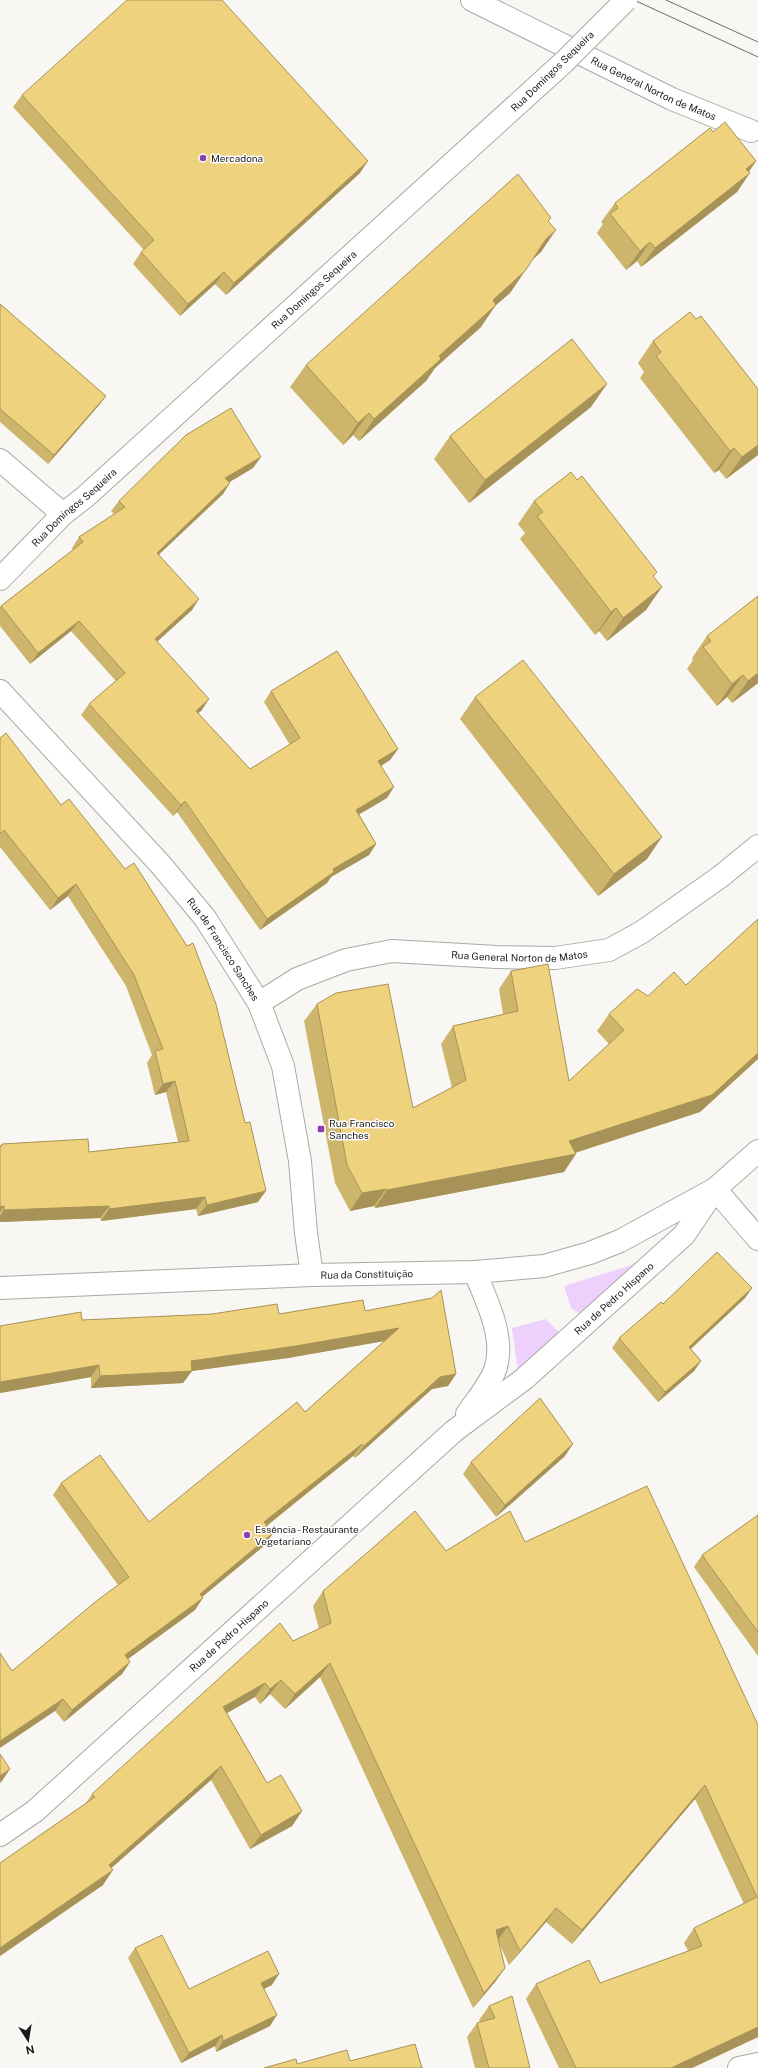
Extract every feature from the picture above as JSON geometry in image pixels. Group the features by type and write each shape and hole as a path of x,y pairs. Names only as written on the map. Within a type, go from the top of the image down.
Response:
{"street":[{"name":"Rua General Norton de Matos","path":"472,0 672,99 751,131"},
{"name":"Rua Domingos Sequeira","path":"0,579 63,514 85,497 564,62 626,0"},
{"path":"0,460 63,514"},
{"name":"Rua de Francisco Sanches","path":"0,691 161,865 205,918 259,1003 283,1066 300,1162 306,1233 312,1275"},
{"name":"Rua General Norton de Matos","path":"259,1003 297,979 346,960 392,951 497,957 555,958 609,950 642,932 720,877 758,846"},
{"name":"Rua de Pedro Hispano","path":"0,1835 35,1811 454,1431 524,1379 684,1235 715,1189 758,1151"},
{"path":"715,1189 758,1239"},
{"name":"Rua da Constituição","path":"0,1288 312,1275 475,1272 544,1266 590,1253 620,1240 715,1189"},
{"name":"Rua de Pedro Hispano","path":"454,1431 488,1385 496,1366 498,1345 494,1323 475,1272"}],"shaded area":[{"path":"632,1265 633,1269 582,1315 571,1308 564,1286"},
{"path":"546,1319 561,1334 518,1372 512,1328"}],"building":[{"name":"Mercadona","path":"127,0 222,0 368,161 234,283 224,272 188,304 141,252 154,240 22,95"},
{"path":"725,122 756,161 746,169 750,173 655,248 650,242 640,251 610,214 618,208 615,203 710,128 713,132"},
{"path":"518,174 551,218 548,221 556,230 546,239 525,271 493,300 496,305 439,356 441,359 374,419 369,413 358,423 306,365"},
{"path":"0,304 106,396 54,455 0,409"},
{"path":"690,312 696,319 701,316 758,389 758,445 742,457 734,448 730,451 656,356 661,352 653,341"},
{"path":"572,339 607,384 485,480 450,436"},
{"path":"231,408 261,457 225,478 230,483 157,553 199,599 155,639 209,699 196,711 250,769 300,738 271,691 337,651 398,749 378,761 394,787 356,810 376,844 333,869 334,872 267,919 185,801 181,805 89,704 125,673 79,621 38,653 1,606 83,542 79,537 125,507 119,501 186,435"},
{"path":"571,472 577,480 582,476 657,572 653,576 662,587 623,618 616,608 611,612 537,516 543,512 534,501"},
{"path":"758,596 758,673 748,681 743,675 732,684 703,647 711,641 707,636"},
{"path":"523,660 662,837 614,874 475,697"},
{"path":"6,733 61,805 69,799 125,869 134,863 187,946 193,943 216,1004 245,1123 250,1122 266,1191 207,1205 205,1197 109,1209 109,1206 4,1210 4,1206 0,1207 0,1146 2,1146 2,1144 88,1139 89,1152 189,1141 175,1081 163,1084 155,1051 163,1049 134,975 76,884 58,898 4,830 0,834 0,738"},
{"path":"758,919 758,1053 712,1095 569,1141 576,1154 387,1190 362,1193 347,1165 317,1004 336,993 388,984 413,1108 466,1080 453,1026 518,1011 511,971 548,964 569,1081 624,1030 609,1014 637,989 648,996 674,972 686,985"},
{"path":"717,1252 752,1288 689,1347 701,1361 665,1392 619,1338 661,1302 663,1304"},
{"path":"441,1290 456,1374 440,1377 364,1446 362,1444 264,1522 273,1533 200,1594 203,1598 125,1655 130,1662 72,1710 63,1699 0,1741 0,1653 12,1671 99,1599 129,1577 61,1483 100,1455 149,1522 297,1402 305,1412 399,1328 296,1346 191,1361 192,1371 100,1376 99,1365 0,1382 0,1326 81,1312 82,1320 212,1314 277,1304 279,1314 363,1300 365,1311 432,1298"},
{"path":"540,1398 573,1444 505,1505 471,1462"},
{"path":"647,1486 758,1725 758,2027 671,2068 576,2068 536,1984 589,1960 600,1983 702,1946 694,1928 757,1897 705,1785 582,1930 556,1908 520,1951 508,1926 496,1930 505,1968 484,1993 330,1663 295,1694 281,1680 270,1689 265,1683 223,1707 267,1783 281,1775 302,1811 261,1835 221,1766 109,1865 113,1870 0,1948 0,1863 95,1797 92,1794 280,1623 293,1641 331,1623 323,1591 415,1511 446,1551 510,1511 525,1542"},
{"path":"758,1515 758,1632 702,1555"},
{"path":"0,1754 10,1769 0,1776"},
{"path":"162,1935 189,1989 268,1951 279,1974 261,1983 277,2015 223,2041 222,2035 189,2053 135,1948"},
{"path":"512,1996 530,2068 489,2068 477,2023 495,2018 489,2006"},
{"path":"415,2044 422,2068 264,2068 296,2059 297,2064 347,2050 350,2061"}],"tram line":[{"path":"634,0 758,57"},
{"path":"666,0 758,42"}],"place":[{"name":"Mercadona","path":"203,158"},
{"name":"Rua Francisco Sanches","path":"321,1129"},
{"name":"Essência - Restaurante Vegetariano","path":"247,1535"}]}
